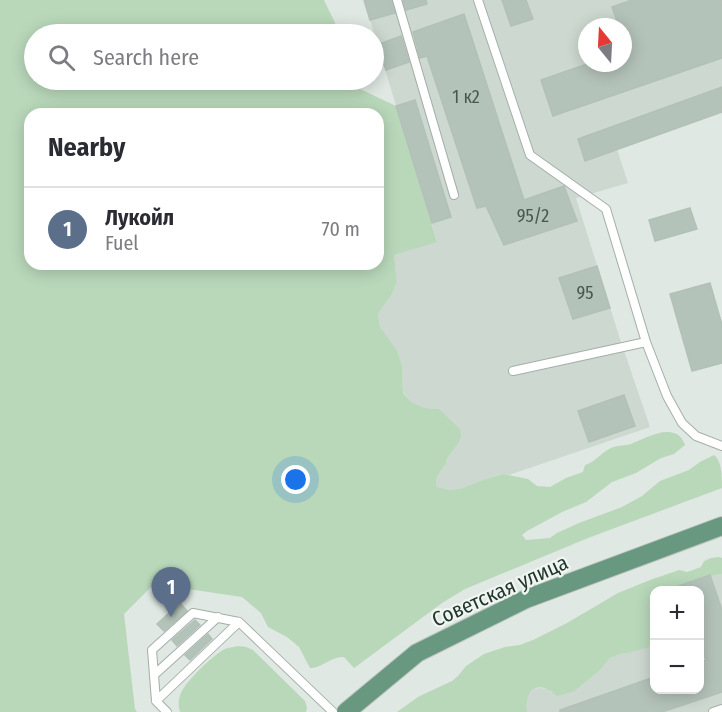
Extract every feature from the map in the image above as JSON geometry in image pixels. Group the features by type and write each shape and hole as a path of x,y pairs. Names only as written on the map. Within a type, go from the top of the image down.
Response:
{"main road":[{"name":"Советская улица","path":"346,712 417,654 526,599 722,526"}],"lane":[{"path":"397,0 454,195"},
{"path":"478,0 530,155 606,209 646,342 667,396 682,423 696,436 722,446"},
{"path":"513,371 646,342"},
{"path":"167,712 156,701 152,650 193,613 239,622 333,712"},
{"path":"154,675 218,617"},
{"path":"156,701 239,622"},
{"path":"713,712 722,709"}],"shaded area":[{"path":"364,0 722,0 722,112 617,149 628,183 576,198 650,427 509,475 503,474 463,488 450,490 437,487 438,475 446,464 447,458 439,409 425,408 413,403 403,392 402,366 380,327 378,314 392,294 397,282 394,255 437,241 384,66 384,24 371,24"},
{"path":"722,574 722,712 527,712 526,701 533,689 547,689 552,693 575,691 601,669 610,658 650,647 650,694 704,694 704,586 679,586"}],"green space":[{"path":"0,0 324,0 336,24 24,24 24,90 362,90 396,106 437,242 394,255 397,282 392,294 378,314 380,327 397,351 402,366 403,393 413,403 425,408 439,409 460,429 459,442 438,475 437,487 450,490 463,488 503,474 528,479 537,486 550,487 583,472 585,465 612,448 668,432 675,433 685,445 674,454 612,482 586,502 562,512 522,535 526,540 550,538 579,523 622,507 642,496 660,481 689,470 714,455 720,465 722,488 588,538 465,589 442,603 354,668 344,657 310,668 299,647 287,637 268,627 261,613 242,597 154,584 124,614 137,712 0,712"},
{"path":"711,558 722,558 722,574 679,586 650,586 650,647 610,658 601,669 575,691 557,696 544,688 534,689 527,698 527,712 397,712 418,697 452,681 466,666 484,654 533,640 618,593 679,570 687,572 701,567 704,561"},
{"path":"239,646 253,650 305,701 306,712 180,712 180,696 194,675 220,652"}],"building":[{"path":"364,0 391,0 395,13 370,20"},
{"path":"403,0 426,0 427,4 406,10"},
{"path":"502,0 526,0 533,19 511,26"},
{"path":"632,0 722,0 722,58 553,116 541,80 578,67 578,72 632,72 632,18 616,18 612,7"},
{"path":"464,14 524,200 564,186 577,221 504,245 486,206 477,208 427,56 420,58 413,32"},
{"path":"401,36 409,62 386,70 384,42"},
{"path":"722,87 722,112 585,161 578,139"},
{"path":"415,100 451,217 432,223 396,106"},
{"path":"690,208 697,229 655,241 649,220"},
{"path":"597,266 610,308 573,319 559,278"},
{"path":"710,283 722,325 722,363 692,371 670,294"},
{"path":"624,395 635,426 589,442 578,411"},
{"path":"710,575 722,610 722,692 662,712 560,712 560,710 650,678 650,694 704,694 704,661 706,660 704,655 704,586 679,586"},
{"path":"180,603 187,611 164,631 157,624"},
{"path":"195,620 200,625 177,646 172,640"},
{"path":"208,634 212,639 190,660 185,655"}],"place":[{"name":"Лукойл","path":"171,617"}]}
